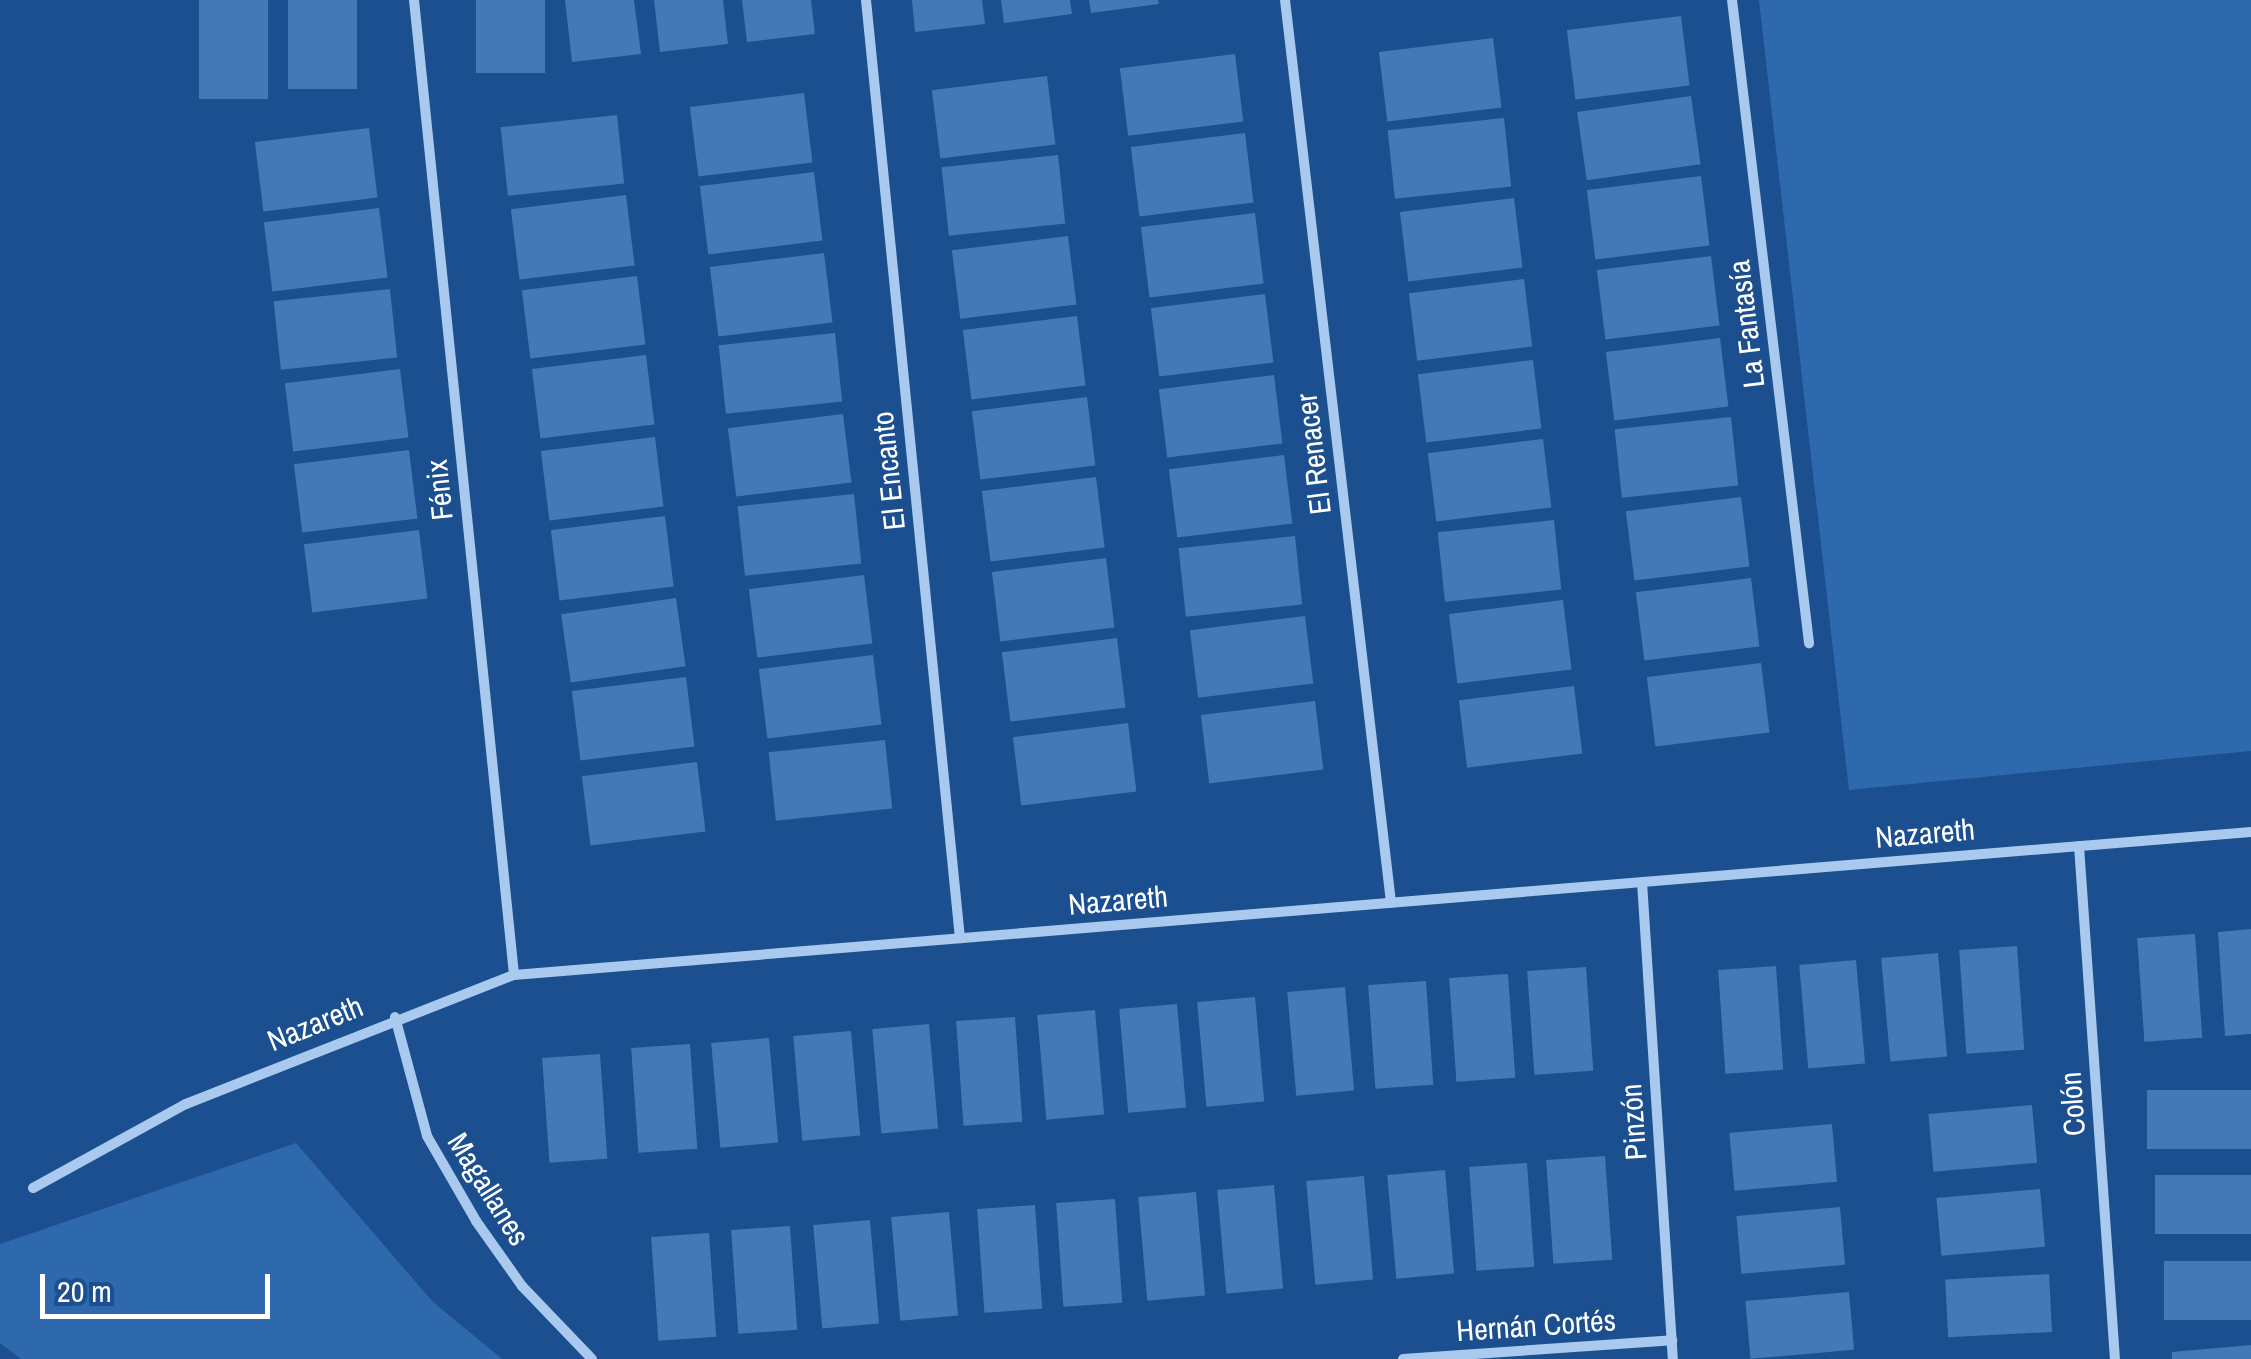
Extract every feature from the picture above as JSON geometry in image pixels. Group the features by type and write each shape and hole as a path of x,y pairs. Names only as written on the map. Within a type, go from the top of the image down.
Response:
{"street":[{"name":"Fénix","path":"414,0 514,975"},
{"name":"El Encanto","path":"866,0 960,938"},
{"name":"El Renacer","path":"1285,0 1391,903"},
{"name":"La Fantasía","path":"1732,0 1809,643"},
{"name":"Nazareth","path":"33,1188 186,1104 395,1017 514,975 2251,832"},
{"name":"Colón","path":"2079,846 2115,1359"},
{"name":"Pinzón","path":"1642,882 1673,1359"},
{"name":"Magallanes","path":"395,1017 427,1136 476,1221 522,1286 592,1359"},
{"name":"Hernán Cortés","path":"1403,1359 1672,1340"}],"shaded area":[{"path":"1759,0 2251,0 2251,751 1849,790"},
{"path":"296,1143 433,1302 502,1359 21,1359 0,1343 0,1244"}],"building":[{"path":"199,0 268,0 268,99 199,99"},
{"path":"288,0 357,0 357,89 288,89"},
{"path":"476,0 545,0 545,73 476,73"},
{"path":"565,0 634,0 641,54 572,62"},
{"path":"654,0 723,0 728,44 660,52"},
{"path":"742,0 811,0 815,34 747,42"},
{"path":"912,0 982,0 985,24 915,32"},
{"path":"1001,0 1070,0 1072,14 1004,23"},
{"path":"1089,0 1158,0 1159,4 1091,13"},
{"path":"1681,16 1690,85 1575,99 1567,30"},
{"path":"1493,38 1502,107 1387,121 1379,52"},
{"path":"1235,54 1243,121 1128,136 1120,68"},
{"path":"1047,76 1055,144 940,159 932,90"},
{"path":"804,93 813,162 698,176 690,107"},
{"path":"1691,96 1701,164 1587,180 1577,112"},
{"path":"617,115 624,184 508,196 501,127"},
{"path":"1504,118 1511,187 1395,199 1388,130"},
{"path":"369,128 378,197 263,211 255,142"},
{"path":"1245,133 1254,202 1139,216 1131,147"},
{"path":"1058,155 1065,224 949,236 942,167"},
{"path":"814,172 822,240 708,255 700,186"},
{"path":"1701,176 1710,245 1595,259 1587,190"},
{"path":"626,195 635,265 520,280 511,209"},
{"path":"1514,198 1523,267 1408,281 1400,212"},
{"path":"379,208 388,277 272,292 264,222"},
{"path":"1255,213 1264,283 1150,297 1141,227"},
{"path":"1068,236 1076,304 960,319 952,250"},
{"path":"824,253 833,322 718,336 710,267"},
{"path":"1711,256 1720,325 1605,339 1597,270"},
{"path":"637,276 645,344 530,359 522,290"},
{"path":"1524,279 1532,346 1417,361 1409,293"},
{"path":"390,289 397,358 281,370 274,301"},
{"path":"1265,294 1273,362 1159,377 1151,308"},
{"path":"1077,316 1086,385 971,399 963,330"},
{"path":"835,333 842,402 726,414 719,345"},
{"path":"1720,338 1728,406 1614,421 1606,352"},
{"path":"646,355 655,424 540,438 532,369"},
{"path":"1533,360 1541,428 1426,443 1418,374"},
{"path":"400,369 408,437 293,452 285,383"},
{"path":"1274,375 1282,443 1167,458 1159,389"},
{"path":"1087,397 1095,465 980,480 972,411"},
{"path":"843,414 851,482 736,497 728,428"},
{"path":"1731,417 1738,486 1622,498 1615,429"},
{"path":"655,437 664,506 549,520 541,451"},
{"path":"1543,439 1551,507 1436,522 1428,453"},
{"path":"409,450 417,518 302,533 294,464"},
{"path":"1284,455 1292,523 1177,538 1169,469"},
{"path":"1096,477 1105,547 991,561 982,491"},
{"path":"854,494 861,564 745,576 738,506"},
{"path":"1741,497 1750,566 1634,581 1626,511"},
{"path":"665,516 674,586 560,600 551,530"},
{"path":"1554,520 1561,590 1445,602 1438,532"},
{"path":"419,530 427,598 312,613 304,544"},
{"path":"1295,536 1302,605 1186,617 1179,548"},
{"path":"1106,558 1115,627 1000,641 992,572"},
{"path":"864,575 872,643 757,658 749,589"},
{"path":"1751,578 1759,646 1644,661 1636,592"},
{"path":"676,598 686,666 571,682 561,614"},
{"path":"1563,600 1572,669 1457,683 1449,614"},
{"path":"1305,616 1313,683 1198,698 1190,630"},
{"path":"1117,638 1126,707 1010,722 1002,652"},
{"path":"873,655 882,724 767,738 759,669"},
{"path":"1761,663 1770,732 1655,746 1647,677"},
{"path":"686,677 695,746 580,760 572,691"},
{"path":"1574,686 1582,753 1467,768 1459,700"},
{"path":"1315,701 1323,769 1209,784 1201,715"},
{"path":"1128,723 1136,791 1021,806 1013,737"},
{"path":"885,740 892,809 776,821 769,752"},
{"path":"697,762 706,831 590,846 582,776"},
{"path":"2251,929 2251,1034 2225,1036 2218,932"},
{"path":"2195,934 2202,1038 2144,1042 2137,938"},
{"path":"2017,946 2024,1050 1966,1054 1959,950"},
{"path":"1938,953 1947,1057 1890,1062 1881,958"},
{"path":"1856,960 1865,1064 1808,1069 1799,965"},
{"path":"1776,966 1783,1070 1725,1074 1718,970"},
{"path":"1586,967 1593,1071 1534,1075 1527,971"},
{"path":"1508,974 1515,1078 1456,1082 1449,978"},
{"path":"1426,981 1433,1085 1375,1089 1368,985"},
{"path":"1345,987 1354,1091 1296,1096 1287,992"},
{"path":"1255,997 1264,1102 1206,1107 1197,1002"},
{"path":"1177,1004 1186,1108 1128,1113 1119,1009"},
{"path":"1095,1010 1104,1115 1046,1120 1037,1015"},
{"path":"1015,1017 1022,1122 963,1126 956,1021"},
{"path":"929,1024 938,1129 881,1134 872,1029"},
{"path":"851,1031 860,1136 802,1141 793,1036"},
{"path":"769,1038 778,1143 720,1148 711,1043"},
{"path":"690,1044 697,1149 638,1153 631,1048"},
{"path":"600,1054 607,1159 549,1163 542,1058"},
{"path":"2147,1090 2251,1090 2251,1149 2147,1149"},
{"path":"2032,1105 2037,1163 1933,1172 1928,1114"},
{"path":"1832,1124 1837,1182 1734,1191 1729,1133"},
{"path":"1605,1156 1612,1260 1553,1264 1546,1160"},
{"path":"1527,1163 1534,1267 1476,1271 1469,1167"},
{"path":"1445,1170 1454,1274 1396,1279 1387,1175"},
{"path":"2155,1175 2251,1175 2251,1234 2155,1234"},
{"path":"1364,1176 1373,1280 1315,1285 1306,1181"},
{"path":"1274,1185 1283,1289 1226,1294 1217,1190"},
{"path":"2040,1189 2045,1247 1941,1256 1936,1198"},
{"path":"1196,1192 1205,1296 1147,1301 1138,1197"},
{"path":"1115,1199 1122,1303 1063,1307 1056,1203"},
{"path":"1035,1205 1042,1309 984,1313 977,1209"},
{"path":"1840,1207 1845,1265 1741,1274 1736,1216"},
{"path":"949,1212 958,1316 900,1321 891,1217"},
{"path":"870,1220 879,1324 822,1329 813,1225"},
{"path":"790,1226 797,1330 738,1334 731,1230"},
{"path":"709,1233 716,1337 658,1341 651,1237"},
{"path":"2164,1261 2251,1261 2251,1320 2164,1320"},
{"path":"2049,1274 2052,1332 1948,1337 1945,1279"},
{"path":"1849,1292 1854,1350 1750,1359 1745,1301"},
{"path":"2251,1345 2251,1359 2172,1359 2172,1352"}]}
